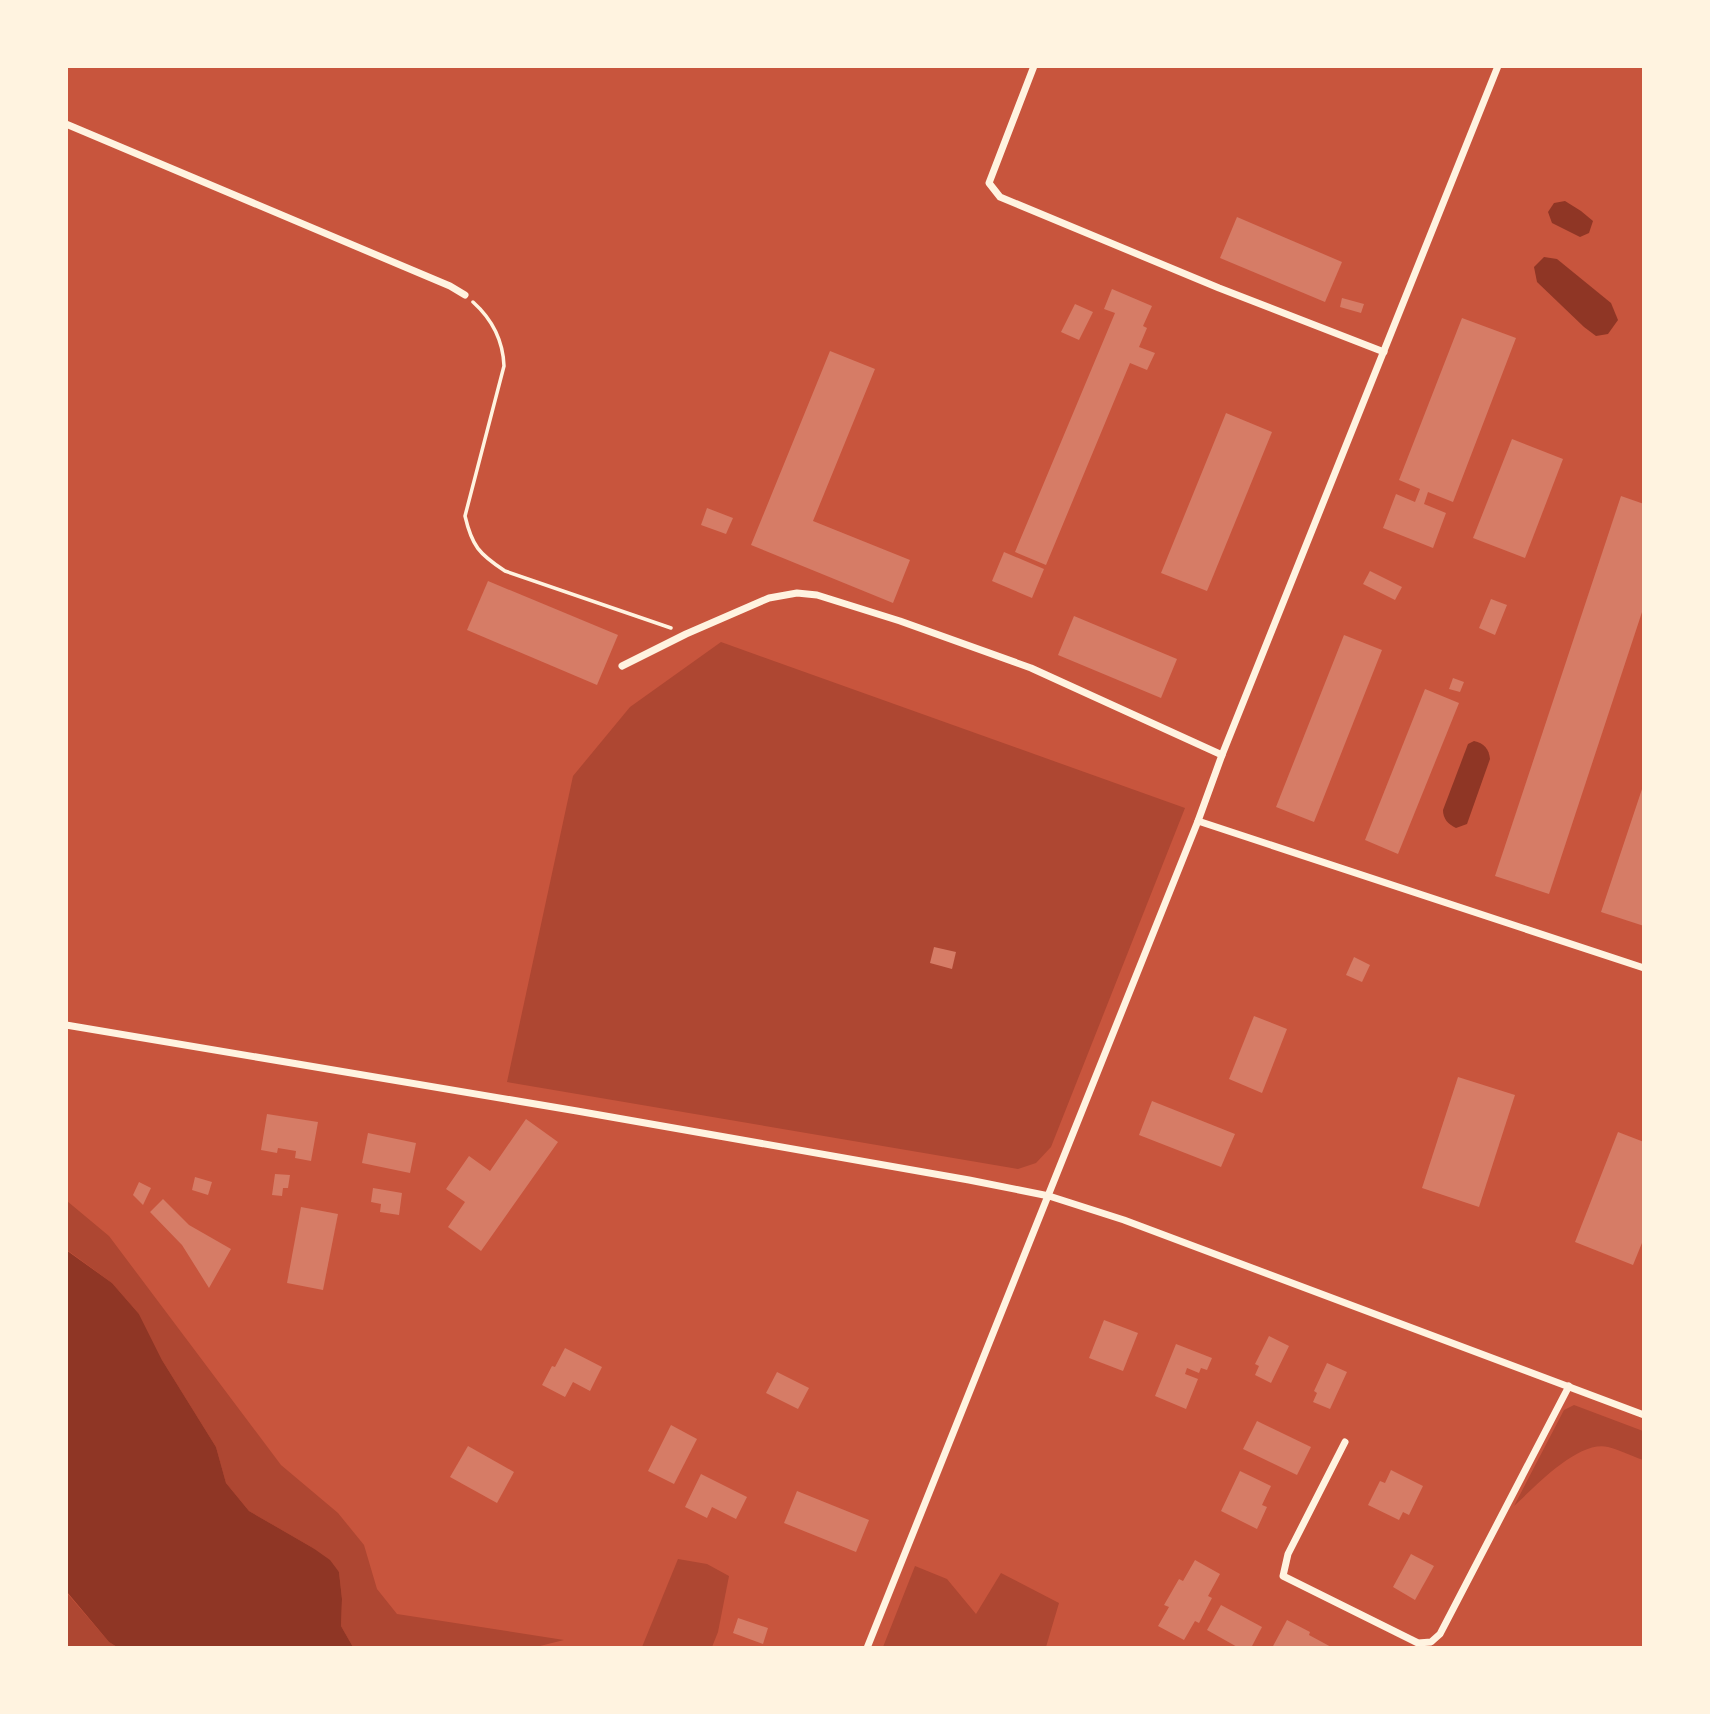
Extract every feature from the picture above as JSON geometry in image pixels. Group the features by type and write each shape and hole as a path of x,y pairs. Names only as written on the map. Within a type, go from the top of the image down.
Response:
{"street":[{"path":"1034,66 989,183 1000,197 1219,288 1384,352"},
{"path":"867,1647 1498,66"},
{"path":"66,124 450,286 465,295"},
{"path":"622,666 686,634 769,598 797,593 817,595 1031,667 1222,755"},
{"path":"1198,821 1643,968"},
{"path":"66,1026 577,1111 1049,1196 1124,1220 1643,1415"},
{"path":"1345,1442 1288,1554 1283,1576 1418,1643 1431,1642 1440,1634 1569,1386"}],"path":[{"path":"465,295 491,321 503,350 504,366 465,516 476,548 489,561 505,571 686,634"}],"shaded area":[{"path":"1565,201 1593,221 1589,233 1580,237 1552,223 1548,212 1554,203"},
{"path":"1544,257 1557,259 1611,303 1618,320 1608,334 1596,336 1537,282 1534,267"},
{"path":"721,642 1185,808 1051,1147 1036,1163 1018,1169 507,1082 573,776 630,707"},
{"path":"1474,741 1485,747 1490,759 1467,824 1456,828 1446,821 1443,810 1468,744"},
{"path":"67,1201 109,1236 281,1465 338,1513 364,1545 377,1589 397,1614 564,1640 532,1648 353,1647 341,1626 339,1572 313,1548 249,1511 226,1483 216,1447 162,1360 139,1314 112,1283 67,1250"},
{"path":"66,1250 112,1283 139,1314 162,1360 216,1447 226,1483 249,1511 313,1548 330,1560 339,1572 341,1626 353,1647 117,1647 109,1642 67,1592"},
{"path":"1574,1405 1643,1431 1643,1460 1608,1447 1584,1451 1545,1477 1514,1506 1564,1410"},
{"path":"678,1559 707,1564 729,1576 718,1632 712,1647 642,1647"},
{"path":"915,1566 947,1579 976,1614 1001,1573 1059,1603 1046,1647 883,1647"},
{"path":"66,1592 109,1642 117,1647 67,1647"}],"building":[{"path":"1237,217 1342,262 1325,302 1220,258"},
{"path":"1112,289 1152,306 1143,326 1147,328 1139,347 1155,353 1147,370 1130,363 1046,565 1015,552 1115,313 1104,309"},
{"path":"1342,298 1364,304 1361,313 1340,307"},
{"path":"1075,304 1093,312 1079,340 1061,332"},
{"path":"1462,318 1516,338 1453,502 1428,492 1424,504 1446,513 1433,548 1383,528 1396,494 1415,502 1420,489 1399,480"},
{"path":"830,351 875,369 813,521 910,560 893,603 751,545"},
{"path":"1226,413 1272,432 1207,591 1161,573"},
{"path":"1512,439 1563,459 1525,558 1473,538"},
{"path":"1621,496 1644,504 1644,606 1549,894 1495,876"},
{"path":"707,508 733,518 726,534 701,525"},
{"path":"1004,552 1044,569 1032,598 992,581"},
{"path":"1370,571 1402,587 1395,600 1363,584"},
{"path":"488,581 618,635 597,685 467,630"},
{"path":"1491,599 1507,605 1495,635 1479,628"},
{"path":"1074,616 1177,659 1161,698 1058,655"},
{"path":"1344,635 1382,650 1314,822 1276,807"},
{"path":"1453,678 1464,682 1460,692 1449,689"},
{"path":"1425,689 1459,703 1398,854 1365,840"},
{"path":"1644,786 1644,926 1601,912"},
{"path":"934,947 956,952 952,969 930,963"},
{"path":"1354,957 1370,965 1362,982 1346,975"},
{"path":"1254,1016 1287,1029 1262,1093 1229,1079"},
{"path":"1458,1077 1515,1095 1479,1207 1422,1188"},
{"path":"1152,1101 1235,1134 1221,1167 1139,1135"},
{"path":"267,1114 318,1122 311,1161 295,1158 296,1151 278,1148 277,1153 261,1150"},
{"path":"526,1119 558,1142 481,1251 448,1227 465,1202 446,1189 469,1156 490,1171"},
{"path":"1618,1132 1644,1142 1644,1238 1633,1265 1575,1242"},
{"path":"368,1133 416,1143 410,1173 362,1163"},
{"path":"275,1174 290,1175 288,1188 283,1188 282,1196 272,1195"},
{"path":"195,1177 212,1182 208,1195 192,1190"},
{"path":"139,1182 151,1188 143,1205 133,1195"},
{"path":"373,1188 402,1193 399,1215 380,1212 381,1204 371,1202"},
{"path":"163,1199 189,1225 231,1249 209,1288 182,1245 150,1212"},
{"path":"301,1207 338,1214 323,1290 287,1283"},
{"path":"1104,1320 1138,1333 1123,1371 1089,1358"},
{"path":"1269,1336 1289,1346 1271,1383 1255,1375 1259,1366 1255,1364"},
{"path":"1176,1344 1212,1358 1207,1370 1201,1368 1199,1373 1187,1368 1185,1374 1198,1379 1186,1409 1155,1396"},
{"path":"565,1348 602,1367 590,1391 573,1382 565,1397 542,1385"},
{"path":"1327,1363 1347,1372 1330,1409 1313,1402 1317,1393 1314,1391"},
{"path":"777,1372 809,1388 798,1409 766,1393"},
{"path":"1257,1421 1311,1447 1297,1475 1243,1449"},
{"path":"671,1425 697,1439 674,1484 648,1471"},
{"path":"468,1446 514,1472 497,1503 450,1477"},
{"path":"1391,1470 1423,1486 1409,1515 1403,1512 1399,1520 1368,1505 1380,1481 1385,1483"},
{"path":"1240,1471 1271,1486 1262,1505 1267,1507 1257,1529 1221,1511"},
{"path":"701,1474 747,1497 736,1519 712,1507 707,1518 685,1507"},
{"path":"797,1491 869,1520 856,1552 784,1523"},
{"path":"1411,1554 1434,1566 1415,1600 1393,1587"},
{"path":"1195,1560 1220,1574 1208,1596 1212,1598 1199,1623 1195,1621 1184,1640 1158,1626 1169,1607 1164,1605 1179,1579 1183,1581"},
{"path":"1221,1605 1262,1627 1251,1648 1239,1648 1207,1630"},
{"path":"738,1618 768,1628 763,1644 733,1633"},
{"path":"1287,1620 1310,1632 1309,1635 1333,1648 1272,1648"}]}
